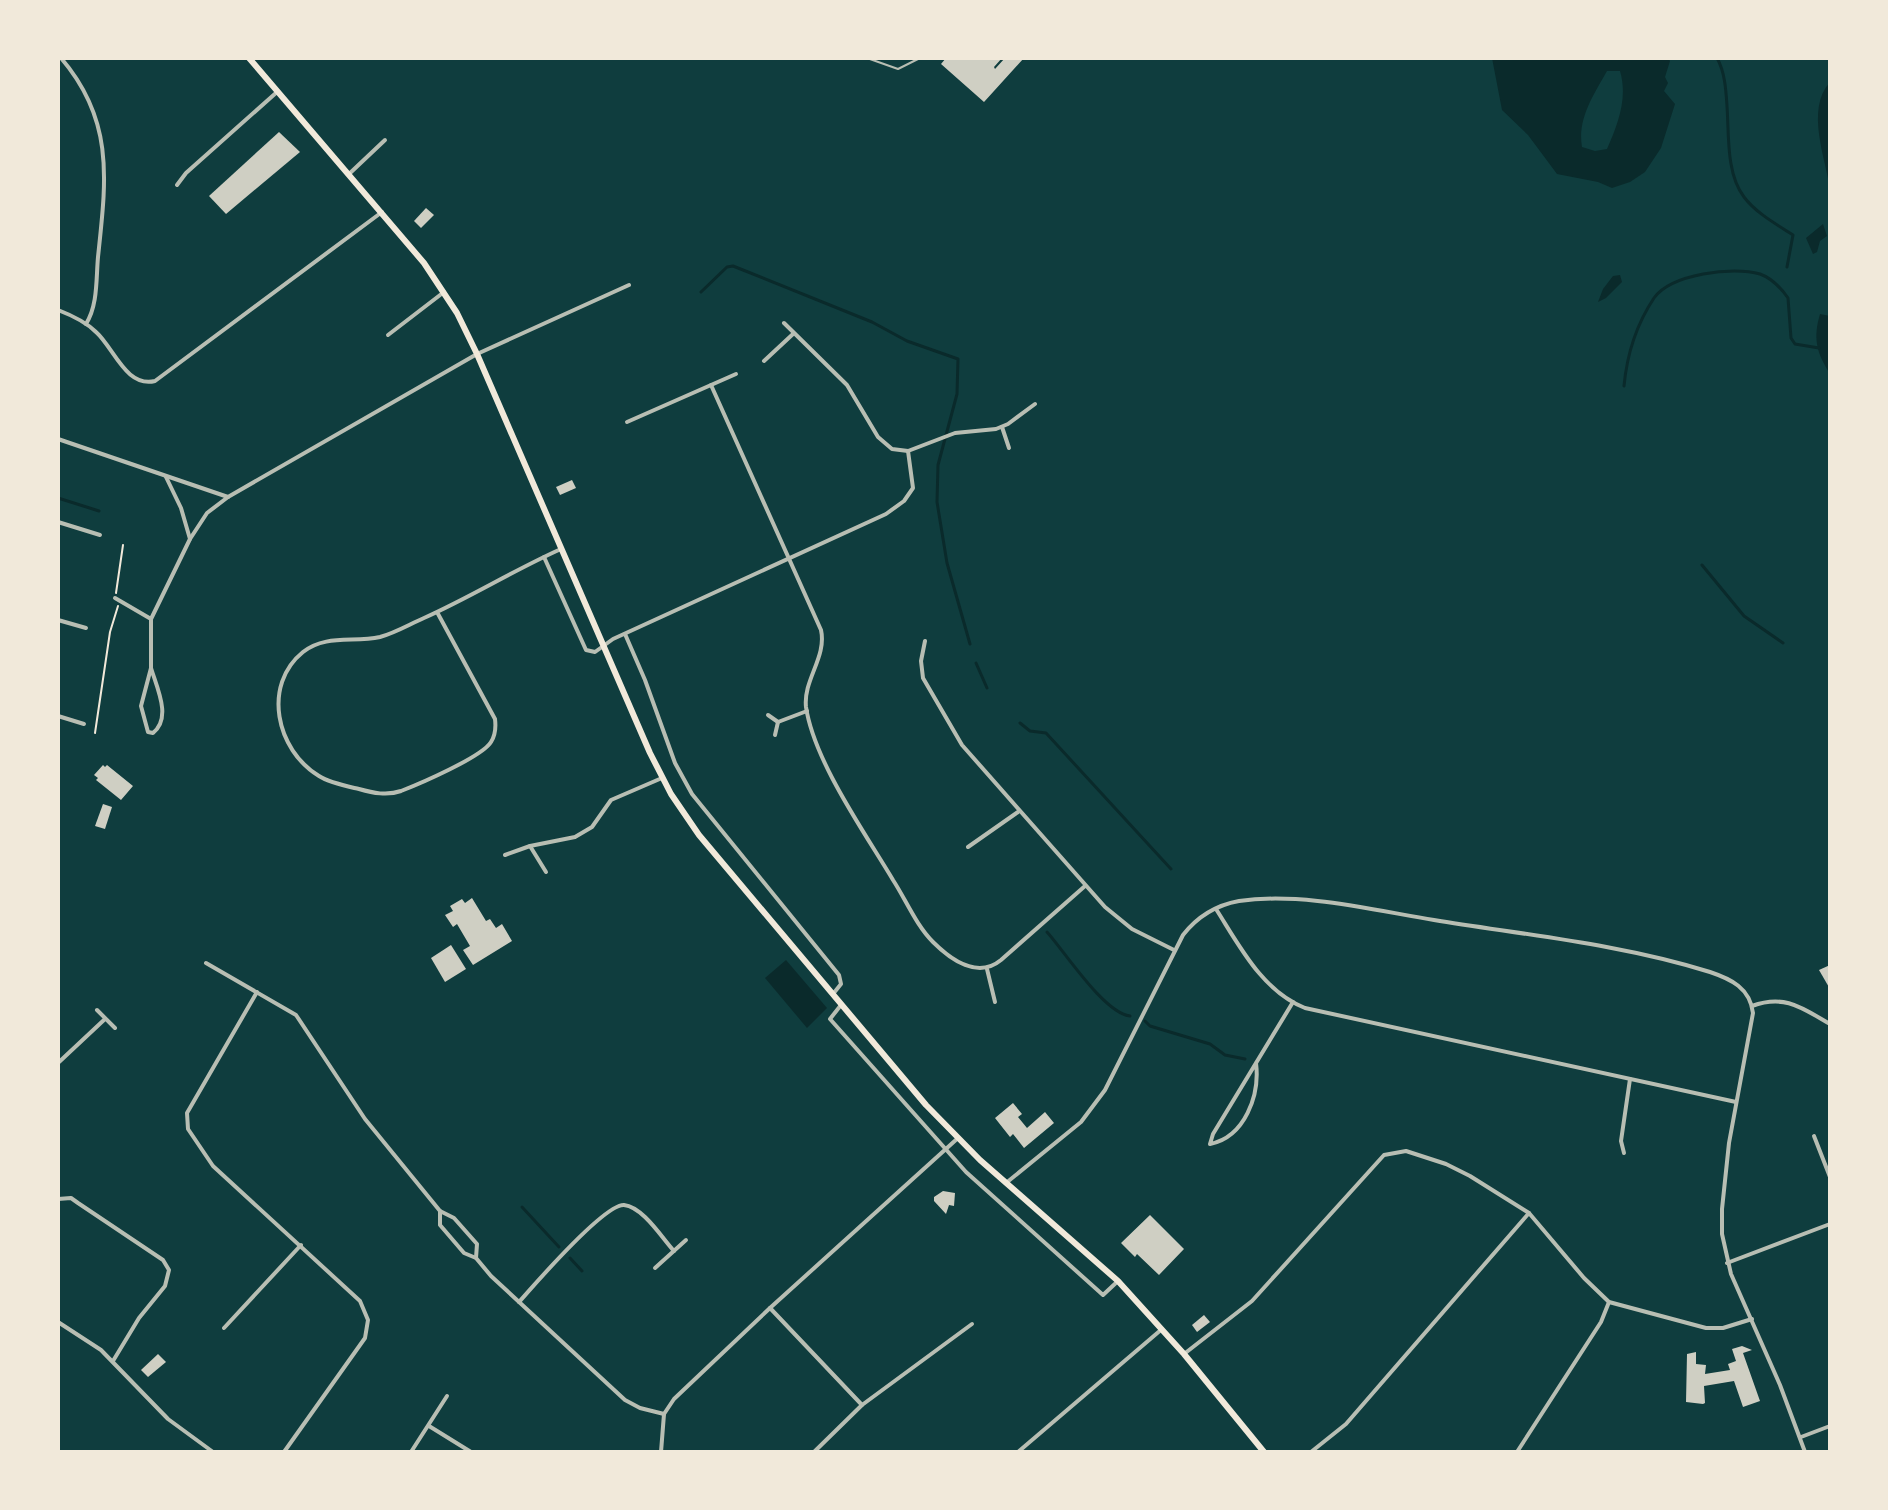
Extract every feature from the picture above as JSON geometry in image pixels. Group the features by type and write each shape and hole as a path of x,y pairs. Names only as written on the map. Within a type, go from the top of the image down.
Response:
{"main road":[{"path":"249,58 382,212 444,292 477,354 662,778 699,835 841,1005 958,1138 1118,1281 1184,1354 1264,1452"}],"street":[{"path":"61,58 89,100 104,151 105,192 95,295 86,324"},
{"path":"177,185 186,173 278,91"},
{"path":"349,174 385,140"},
{"path":"58,310 97,332 129,374 141,382 155,381 382,212"},
{"path":"151,668 163,707 159,728 153,733 148,732 141,706 151,668 151,619 190,539 207,513 228,497 477,354 629,285"},
{"path":"388,335 444,292"},
{"path":"784,323 847,385 882,442 892,449 908,451 955,433 1002,427 1035,404"},
{"path":"764,361 793,334"},
{"path":"627,422 736,374"},
{"path":"711,385 823,635 806,698 807,711 823,757 838,788 923,929 951,957 975,968 987,968 1001,960 1085,886"},
{"path":"1002,427 1009,448"},
{"path":"58,439 228,497"},
{"path":"544,557 586,650 595,652 625,634 870,522 896,507 911,492 913,484 908,451"},
{"path":"166,477 181,508 190,539"},
{"path":"58,522 100,535"},
{"path":"437,612 495,719 495,734 490,744 476,755 396,792 366,791 317,775 296,754 280,723 279,689 287,670 303,652 334,639 383,636 562,549"},
{"path":"117,600 151,619"},
{"path":"58,620 86,628"},
{"path":"625,634 683,778 710,819 839,975 841,984 833,994"},
{"path":"925,641 921,669 928,690 962,745 1085,886 1124,923 1174,950"},
{"path":"778,722 807,711"},
{"path":"768,715 778,722"},
{"path":"58,716 84,724"},
{"path":"775,735 778,722"},
{"path":"505,855 530,846 575,837 592,827 611,800 662,778"},
{"path":"968,847 1019,811"},
{"path":"530,846 546,872"},
{"path":"1006,1183 1081,1122 1096,1104 1174,950 1193,923 1216,909 1251,900 1338,904 1580,943 1667,960 1723,977 1744,990 1752,1006 1752,1024 1736,1102 1722,1209 1727,1263 1805,1452"},
{"path":"1216,909 1261,975 1293,1002 1330,1015 1736,1102"},
{"path":"206,963 289,1010 301,1021 365,1119 440,1211 454,1218 477,1244 476,1258"},
{"path":"987,968 995,1002"},
{"path":"257,992 187,1113 188,1129 213,1166 301,1245 366,1310 365,1338 284,1452"},
{"path":"1752,1006 1773,1000 1788,1002 1830,1024"},
{"path":"1256,1063 1258,1081 1247,1115 1220,1141 1210,1144 1213,1134 1256,1063 1293,1002"},
{"path":"841,1005 830,1019 945,1150 1103,1295 1118,1281"},
{"path":"97,1010 115,1028"},
{"path":"58,1063 105,1019"},
{"path":"1624,1153 1621,1141 1630,1079"},
{"path":"1814,1136 1830,1177"},
{"path":"661,1452 664,1414 674,1399 958,1138"},
{"path":"1184,1354 1252,1301 1384,1155 1406,1151 1446,1164 1470,1176 1529,1213 1584,1278 1609,1302 1706,1328 1727,1328 1752,1319"},
{"path":"58,1199 71,1198 163,1260 169,1270 165,1286 139,1318 113,1361"},
{"path":"519,1302 569,1248 613,1207 623,1205 634,1208 674,1251"},
{"path":"440,1211 440,1225 467,1256 476,1258 491,1276 625,1400 640,1408 664,1414"},
{"path":"1311,1452 1346,1424 1529,1213"},
{"path":"1727,1263 1830,1224"},
{"path":"655,1268 686,1240"},
{"path":"224,1328 301,1245"},
{"path":"1517,1452 1601,1322 1609,1302"},
{"path":"770,1308 862,1405"},
{"path":"58,1322 113,1361 168,1419 213,1452"},
{"path":"814,1452 862,1405 972,1324"},
{"path":"1020,1451 1162,1329"},
{"path":"411,1452 447,1396"},
{"path":"428,1426 471,1452"},
{"path":"1801,1437 1830,1426"}],"lane":[{"path":"867,58 898,69 920,58"}],"path":[{"path":"95,733 123,545"}],"water":[{"path":"1492,58 1668,58 1670,61 1664,91 1675,104 1661,148 1645,172 1630,182 1612,188 1557,174 1528,135 1502,110","holes":["1607,71 1620,71 1622,101 1607,149 1595,151 1582,147 1584,117 1592,98"]},
{"path":"1830,82 1830,190 1818,120 1823,93"},
{"path":"1823,224 1827,236 1820,241 1817,252 1813,254 1806,238"},
{"path":"1620,275 1622,282 1598,302 1613,276"},
{"path":"1820,314 1830,316 1830,374 1817,345"},
{"path":"786,960 827,1008 807,1028 765,978"}],"building":[{"path":"946,58 1002,58 995,69 1005,58 1024,58 984,102 941,64"},
{"path":"279,132 300,152 226,214 209,196"},
{"path":"426,208 434,215 421,228 414,221"},
{"path":"572,480 576,488 560,495 556,487"},
{"path":"103,765 133,786 121,800 96,780 98,778 94,775"},
{"path":"103,804 112,807 105,829 95,826"},
{"path":"472,898 486,921 490,919 496,928 502,924 512,941 473,965 463,950 470,946 457,924 453,927 445,915 453,911 450,906 462,899 465,903"},
{"path":"451,945 466,969 445,982 431,958"},
{"path":"1830,965 1830,989 1819,970"},
{"path":"1013,1103 1022,1114 1018,1117 1027,1128 1045,1112 1054,1123 1024,1148 1013,1134 1010,1137 995,1118"},
{"path":"943,1191 955,1193 954,1206 949,1205 946,1214 934,1201 934,1197"},
{"path":"1150,1215 1184,1249 1159,1275 1121,1243"},
{"path":"1204,1315 1210,1322 1197,1332 1192,1325"},
{"path":"1742,1346 1752,1350 1743,1353 1760,1401 1743,1407 1734,1381 1704,1386 1703,1404 1686,1402 1687,1354 1696,1352 1696,1364 1706,1365 1705,1374 1730,1370 1728,1364 1736,1361 1732,1349"},
{"path":"158,1354 166,1362 148,1377 141,1370"}],"waterway":[{"path":"1717,58 1725,82 1734,177 1749,203 1793,235 1787,267"},
{"path":"701,292 727,267 733,266 872,322 907,341 958,359 957,394 938,465 937,502 947,563 970,644"},
{"path":"1624,386 1633,340 1654,298 1674,283 1703,274 1734,271 1768,278 1788,298 1791,338 1795,344 1819,348"},
{"path":"58,498 99,511"},
{"path":"1702,565 1744,616 1783,643"},
{"path":"976,663 987,688"},
{"path":"1020,723 1030,731 1046,733 1171,869"},
{"path":"1047,932 1097,993 1120,1012 1130,1016"},
{"path":"1145,1021 1150,1026 1210,1044 1225,1055 1245,1059"},
{"path":"522,1207 559,1247"},
{"path":"570,1258 582,1271"}]}
